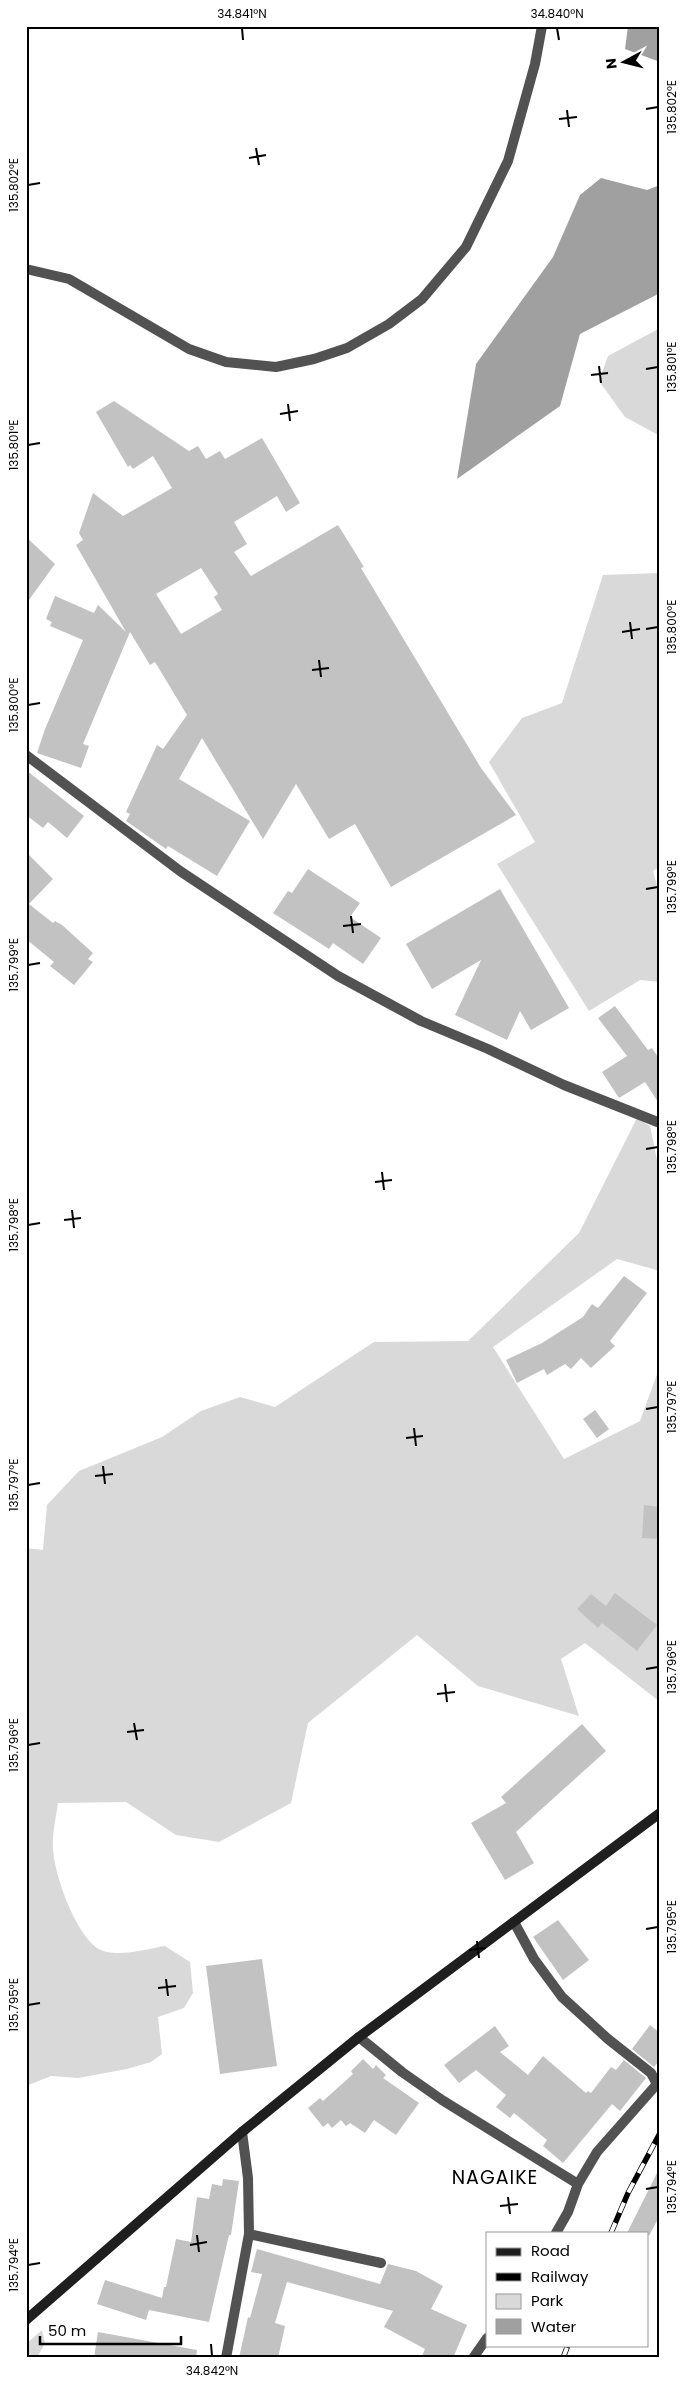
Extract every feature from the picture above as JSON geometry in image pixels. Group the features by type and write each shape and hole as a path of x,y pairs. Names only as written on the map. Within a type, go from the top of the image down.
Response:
{"street":[{"path":"26,269 70,279 189,350 226,362 276,367 347,348 389,324 422,299 466,247 508,161 535,64 542,26"},
{"path":"26,755 180,871 338,976 421,1021 488,1049 564,1085 660,1123"},
{"path":"26,2320 242,2132 359,2037 660,1813"},
{"path":"514,1922 534,1960 562,1997 608,2039 651,2073 658,2085 597,2152 578,2184 568,2212 557,2232"},
{"path":"359,2037 402,2072 442,2100 578,2184"},
{"path":"226,2358 249,2234 248,2178 242,2132"},
{"path":"249,2234 380,2263"},
{"path":"473,2358 486,2339"}],"green space":[{"path":"660,328 660,436 625,417 599,381 608,356"},
{"path":"660,573 660,867 653,871 660,897 660,982 640,980 589,1011 497,864 535,842 489,762 522,718 562,703 603,575"},
{"path":"637,1118 650,1126 660,1174 660,1271 617,1259 493,1347 564,1459 640,1421 660,1366 660,1702 585,1643 561,1659 579,1716 478,1686 417,1635 308,1723 291,1803 219,1842 176,1835 126,1802 58,1803 53,1837 54,1859 67,1902 81,1929 97,1948 112,1953 165,1946 190,1962 193,1993 184,2008 158,2017 162,2054 151,2062 127,2069 78,2078 51,2076 26,2086 26,1548 43,1550 47,1505 79,1471 162,1437 201,1411 240,1397 275,1407 374,1342 468,1341 579,1233"},
{"path":"42,2330 45,2343 37,2358 26,2358 26,2344"}],"water":[{"path":"628,26 660,26 660,62 625,49"},
{"path":"601,178 647,190 660,185 660,293 580,334 560,406 457,479 476,364 553,257 580,195"}],"building":[{"path":"114,401 189,451 198,446 206,459 220,451 225,459 262,438 300,503 286,512 277,496 234,522 247,544 234,552 251,576 338,525 364,567 361,568 481,768 516,815 391,887 355,824 329,839 296,784 263,839 202,738 179,779 250,821 217,876 168,846 166,849 126,821 130,814 126,812 157,745 163,749 187,715 155,662 150,665 130,632 83,744 89,746 81,768 37,753 45,729 83,640 50,626 52,622 46,619 55,596 94,613 98,605 126,632 76,545 83,540 79,533 93,493 123,516 172,488 153,456 133,469 130,465 128,467 96,412","holes":["201,568 218,594 214,597 222,610 181,634 156,594"]},
{"path":"26,537 55,564 26,604"},
{"path":"26,770 84,816 67,838 48,822 43,828 26,815"},
{"path":"26,852 53,879 29,904 53,923 55,921 62,925 93,953 88,959 93,962 74,985 50,966 54,962 26,939"},
{"path":"308,869 360,903 350,917 381,938 363,964 333,943 329,949 273,913 288,891 292,893"},
{"path":"500,889 569,1008 531,1030 520,1011 507,1040 455,1015 481,960 432,989 406,944"},
{"path":"615,1006 648,1050 652,1048 660,1060 660,1105 645,1082 619,1098 602,1072 627,1056 598,1018"},
{"path":"624,1276 647,1293 610,1341 615,1346 591,1368 581,1358 571,1369 565,1364 547,1375 544,1369 517,1383 506,1360 542,1343 583,1317 592,1304 598,1308"},
{"path":"595,1410 609,1429 597,1438 583,1419"},
{"path":"644,1505 660,1507 660,1539 642,1538"},
{"path":"615,1593 657,1625 637,1651 602,1623 598,1628 577,1609 591,1594 606,1606"},
{"path":"582,1724 606,1751 516,1832 534,1863 505,1880 471,1823 506,1803 501,1797"},
{"path":"558,1920 589,1960 563,1980 533,1937"},
{"path":"262,1959 277,2066 220,2074 206,1966"},
{"path":"650,2025 660,2033 660,2060 654,2067 632,2049"},
{"path":"495,2026 509,2046 500,2052 528,2075 543,2056 586,2093 588,2091 591,2093 611,2067 616,2070 624,2060 646,2078 620,2111 612,2104 563,2163 543,2146 547,2140 514,2113 510,2118 496,2107 506,2095 476,2070 459,2083 444,2065"},
{"path":"363,2059 373,2069 376,2065 386,2075 383,2078 419,2103 396,2135 374,2120 365,2133 350,2123 346,2126 341,2120 332,2128 328,2123 323,2127 308,2108 320,2098 323,2101 353,2074 351,2071"},
{"path":"660,2167 660,2215 649,2236 648,2232 628,2232"},
{"path":"223,2179 239,2181 231,2235 229,2235 209,2322 149,2310 146,2320 97,2304 105,2280 162,2298 176,2239 191,2242 197,2197 209,2199 212,2184 222,2186"},
{"path":"257,2249 380,2284 388,2264 416,2271 443,2286 431,2309 467,2325 453,2358 421,2358 425,2349 384,2327 393,2311 287,2282 275,2323 285,2326 278,2358 239,2358 248,2317 250,2318 262,2274 251,2272"},
{"path":"98,2332 197,2350 196,2358 94,2358"}],"railway":[{"path":"611,2232 628,2193 660,2133"},
{"path":"563,2358 568,2346"}],"district":[{"name":"NAGAIKE","path":"495,2177"}]}
